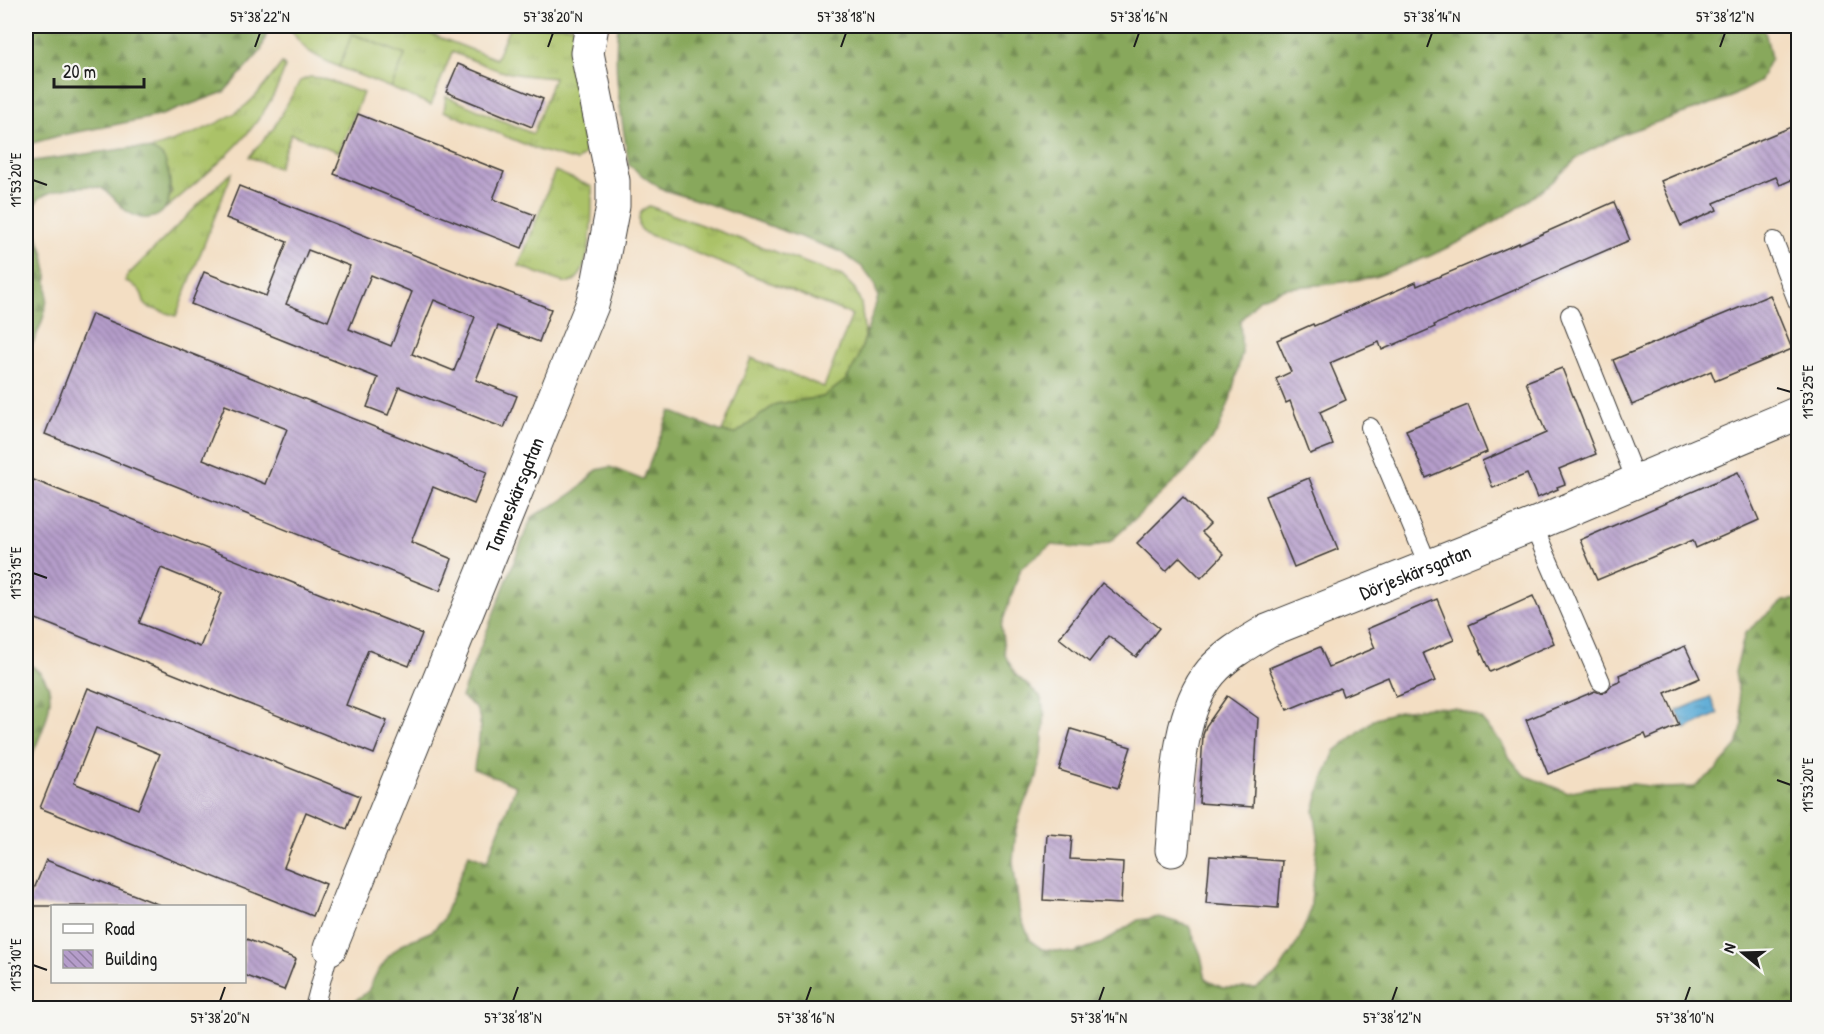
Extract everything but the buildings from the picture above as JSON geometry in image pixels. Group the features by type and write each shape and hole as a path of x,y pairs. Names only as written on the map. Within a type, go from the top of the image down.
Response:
{"street":[{"name":"Tanneskärsgatan","path":"330,948 583,330 599,279 613,206 614,181 587,53 592,26"},
{"name":"Dörjeskärsgatan","path":"1172,850 1185,727 1195,698 1211,673 1234,651 1267,631 1533,525 1798,413"}],"lane":[{"path":"1774,241 1798,303"},
{"path":"1570,315 1636,481"},
{"path":"1370,427 1429,567"},
{"path":"1533,525 1601,682"},
{"path":"314,1008 330,948"}],"green space":[{"path":"26,26 269,26 261,51 224,92 159,116 58,136 26,145"},
{"path":"289,26 410,26 496,59 510,26 577,26 575,73 584,155 577,161 541,151 444,111 446,96 533,134 554,78 500,71 452,52 431,105 391,88 405,55 353,34 339,67 310,52 299,42"},
{"path":"618,26 1762,26 1771,58 1759,82 1729,98 1625,133 1581,155 1551,183 1515,210 1430,256 1375,277 1285,288 1259,299 1240,321 1242,353 1230,400 1218,431 1189,468 1111,541 1090,548 1051,545 1021,568 1001,626 1005,655 1016,675 1040,696 1045,712 1037,777 1023,806 1016,829 1013,861 1020,916 1031,941 1042,949 1073,953 1102,943 1138,920 1160,917 1189,926 1201,955 1206,980 1223,988 1256,988 1278,973 1299,940 1310,912 1318,837 1314,810 1335,751 1376,718 1399,711 1429,707 1455,708 1480,718 1501,742 1524,775 1566,792 1599,786 1633,784 1665,788 1694,787 1716,770 1737,746 1743,723 1735,672 1745,633 1783,601 1798,599 1798,1008 350,1008 368,991 388,957 402,944 432,931 442,921 469,854 487,861 516,786 474,769 480,730 479,715 473,706 461,697 533,516 578,489 597,470 610,467 643,480 670,411 722,432 735,434 776,404 823,397 846,380 858,359 878,297 874,283 862,267 839,251 664,190 629,165 617,78"},
{"path":"352,34 405,55 391,88 339,67"},
{"path":"282,63 285,67 276,89 265,110 251,129 219,163 165,209 172,191 151,149 200,131 235,113 255,97"},
{"path":"310,77 321,78 363,93 339,152 291,134 278,168 249,157 273,129 300,81"},
{"path":"131,148 154,151 165,161 170,193 165,208 160,214 143,218 136,216 125,210 103,189 89,186 50,193 38,200 34,207 32,220 44,255 47,291 43,320 26,355 26,162"},
{"path":"555,171 592,187 590,241 587,256 583,269 576,279 568,283 519,266"},
{"path":"232,173 176,316 148,307 138,289 125,281 127,276"},
{"path":"649,206 842,276 855,289 861,303 865,337 858,359 846,380 823,397 776,404 735,434 722,432 751,358 824,387 852,315 645,233 639,227 639,217 641,212"},
{"path":"26,662 44,678 50,694 47,716 26,769"}],"water":[{"path":"1710,697 1718,714 1685,729 1677,711"}]}
